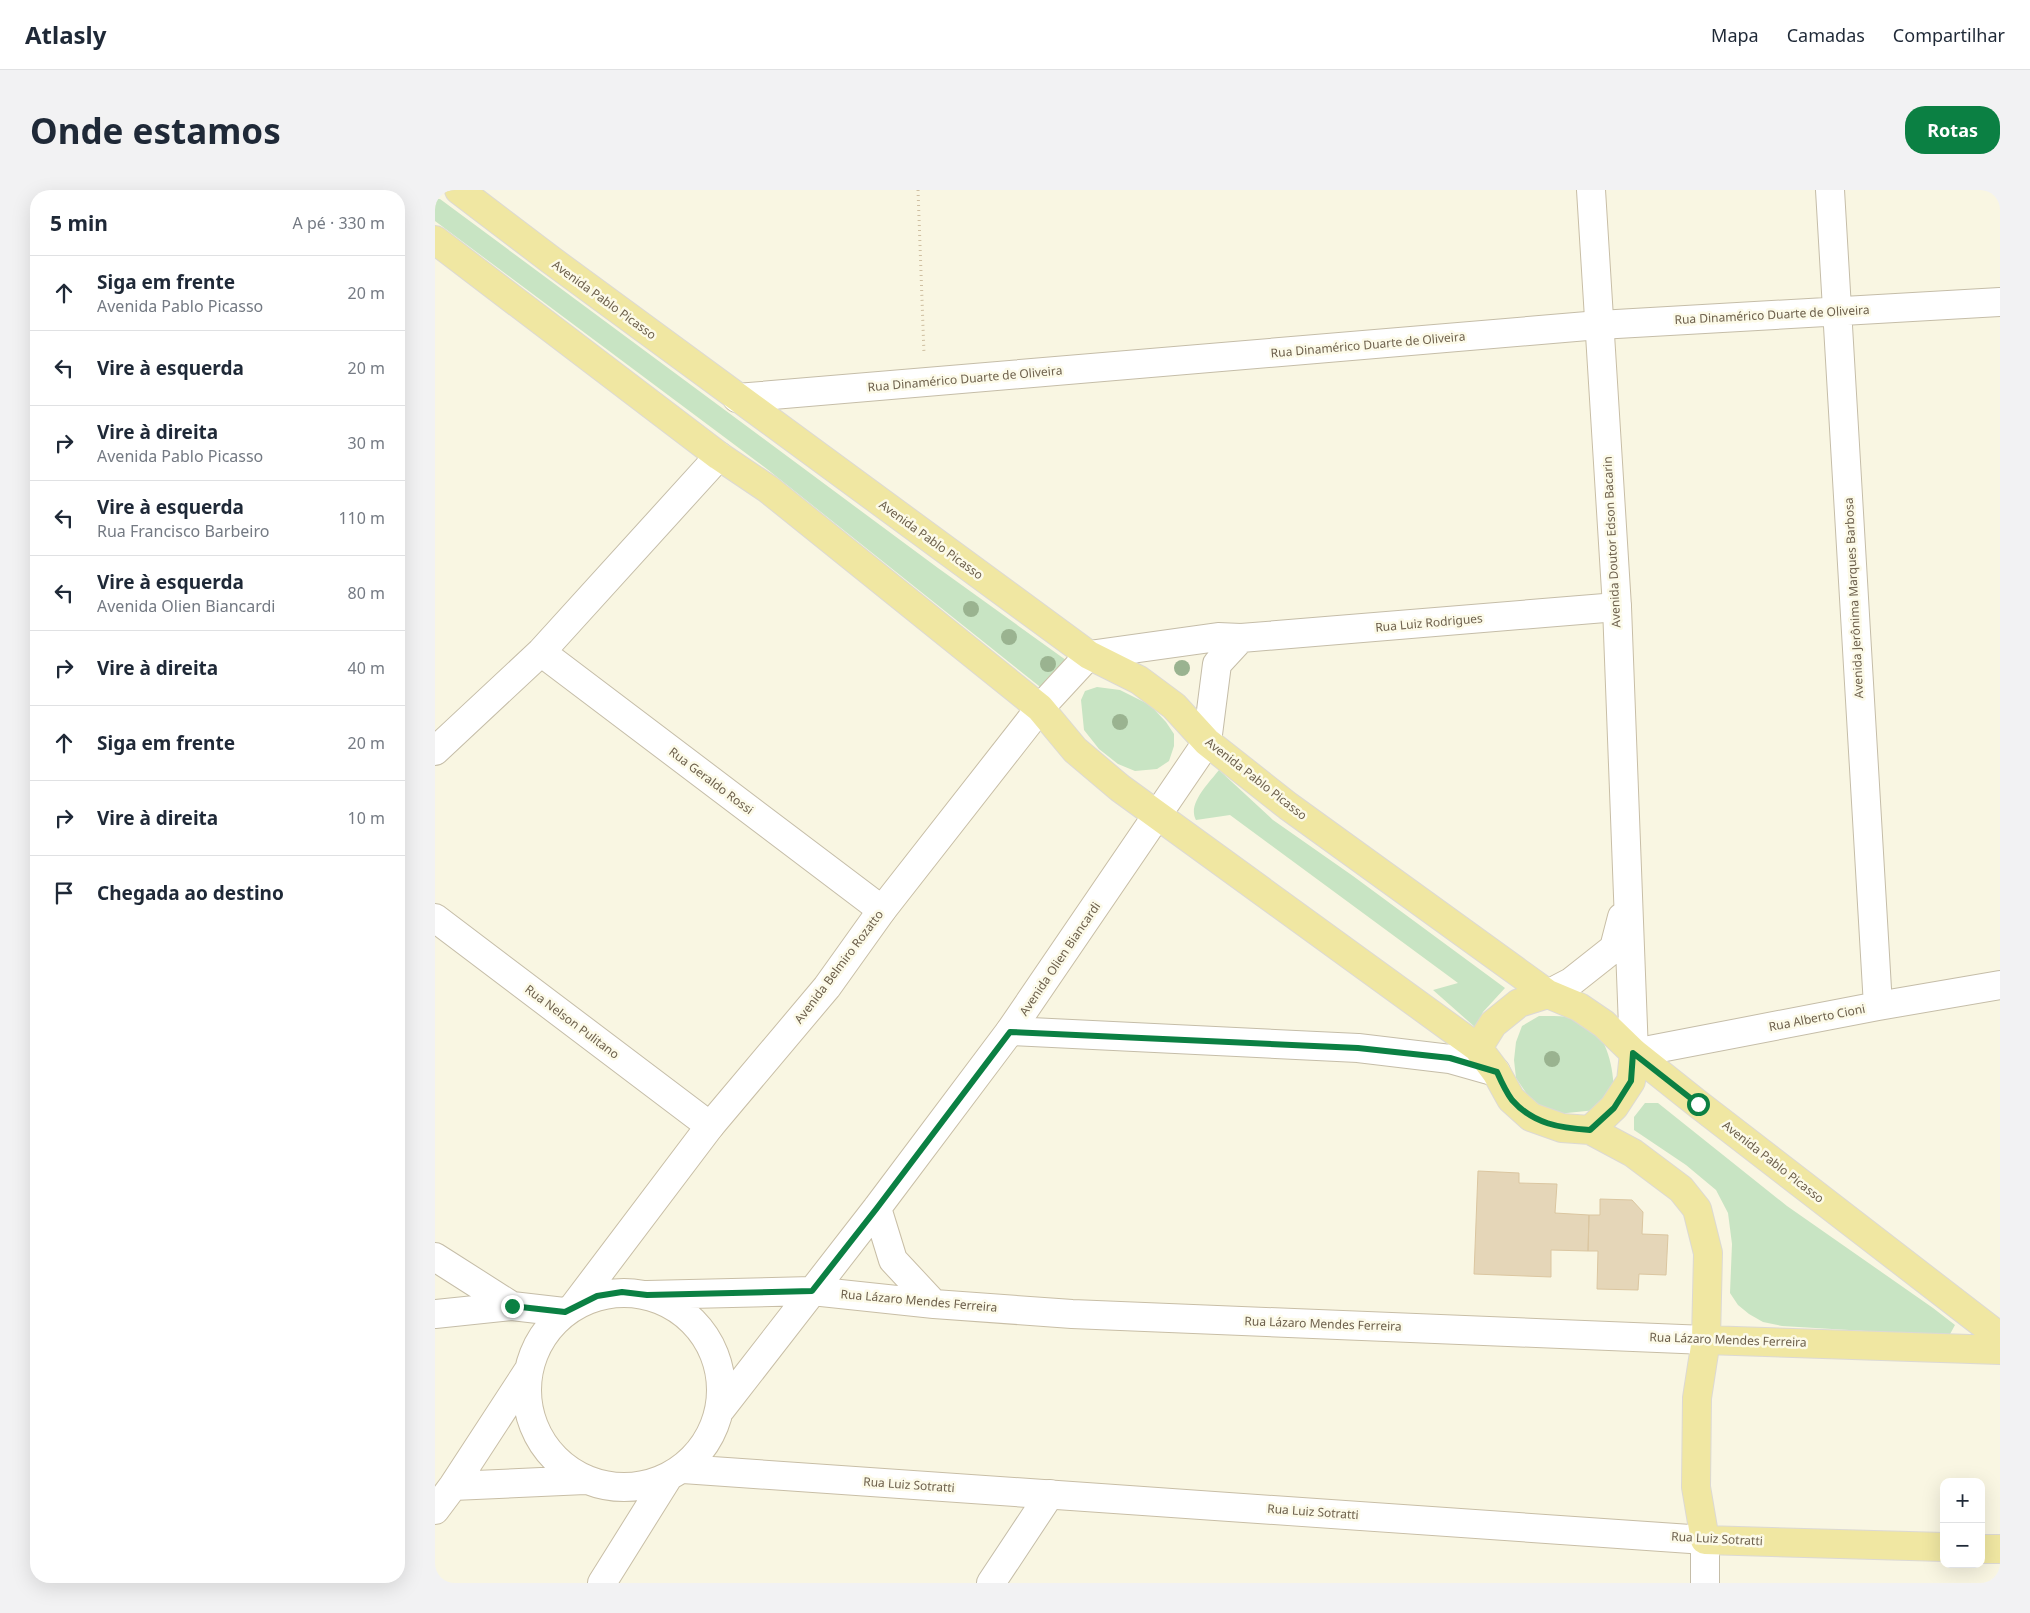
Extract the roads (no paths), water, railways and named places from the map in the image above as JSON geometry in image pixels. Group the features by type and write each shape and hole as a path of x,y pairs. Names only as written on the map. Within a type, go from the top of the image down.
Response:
{"main road":[{"name":"Avenida Pablo Picasso","path":"459,190 737,398 1089,656 1139,680 1174,706 1207,742 1288,806 1548,994 1579,1007 1604,1024 1633,1053 2000,1337"},
{"path":"435,240 719,456 768,489 1040,708 1075,750 1120,788 1478,1048 1497,1072 1511,1099 1531,1118 1562,1128 1590,1130 1633,1153 1681,1189 1697,1209 1708,1253 1706,1340 1697,1398 1696,1487 1705,1540"},
{"path":"1478,1048 1493,1024 1519,1003 1548,994"},
{"path":"1590,1130 1614,1108 1631,1081 1633,1053"},
{"name":"Rua Lázaro Mendes Ferreira","path":"1706,1340 2000,1350"},
{"name":"Rua Luiz Sotratti","path":"1705,1540 1940,1547"},
{"path":"1985,1549 2000,1549"}],"street":[{"name":"Avenida Doutor Edson Bacarin","path":"1591,190 1617,608 1629,893 1633,1053"},
{"name":"Avenida Jerônima Marques Barbosa","path":"1830,190 1877,1006"},
{"name":"Rua Dinamérico Duarte de Oliveira","path":"737,398 1599,325 2000,302"},
{"path":"435,751 541,652 719,456"},
{"name":"Rua Luiz Rodrigues","path":"1089,656 1218,637 1241,638 1617,608"},
{"path":"1207,742 1217,664 1241,638"},
{"name":"Rua Geraldo Rossi","path":"541,652 882,910"},
{"name":"Avenida Belmiro Rozatto","path":"569,1309 710,1126 827,987 882,910 1040,708 1089,656"},
{"name":"Avenida Olien Biancardi","path":"721,1408 877,1208 1010,1032 1207,742"},
{"name":"Avenida Doutor Edson Bacarin","path":"1548,994 1571,982 1614,948 1629,893"},
{"name":"Rua Nelson Pulitano","path":"435,918 710,1126"},
{"name":"Rua Alberto Cioni","path":"1633,1053 1877,1006 2000,985"},
{"path":"1010,1032 1358,1048 1450,1058 1497,1072"},
{"path":"877,1208 893,1260 933,1304"},
{"path":"435,1257 512,1306"},
{"name":"Rua Lázaro Mendes Ferreira","path":"647,1295 812,1291 933,1304 1082,1314 1706,1340"},
{"path":"435,1510 444,1487 528,1370 535,1348 548,1328 569,1309 597,1296 622,1292 647,1295 691,1318 718,1359 721,1408 708,1443 675,1474 602,1583"},
{"path":"435,1314 512,1306 569,1309"},
{"path":"528,1370 529,1415 549,1454 585,1480"},
{"name":"Rua Luiz Sotratti","path":"585,1480 626,1488 675,1474 1050,1494 1705,1540"},
{"path":"444,1487 585,1480"},
{"path":"991,1583 1050,1494"},
{"path":"1705,1540 1705,1583"}]}
